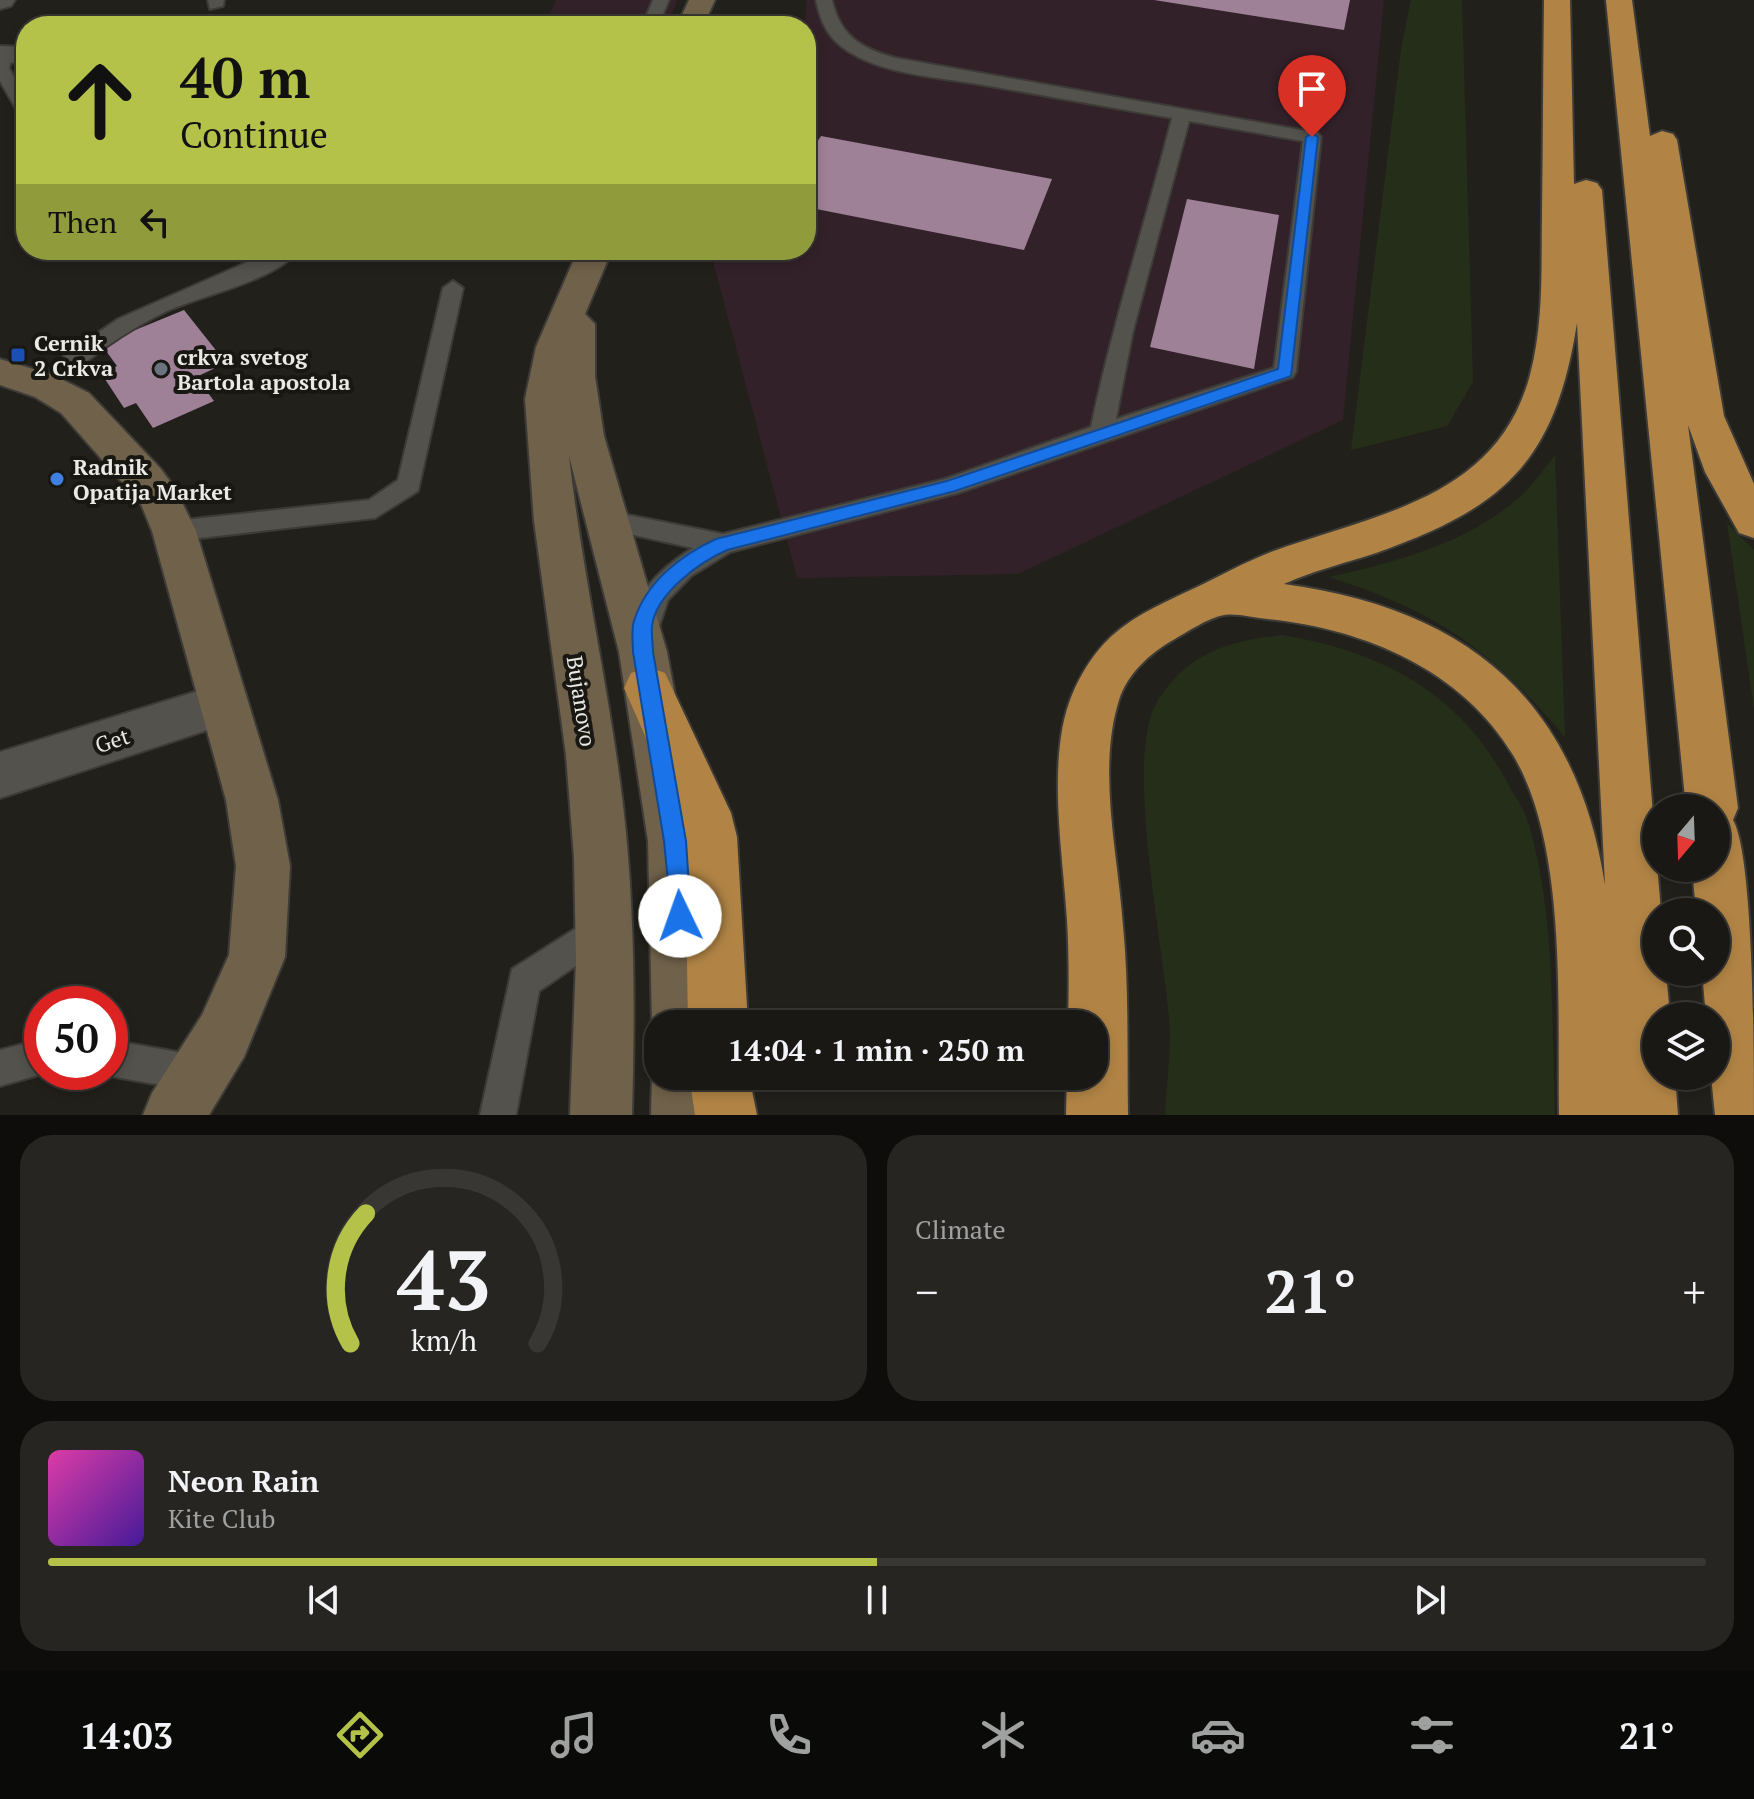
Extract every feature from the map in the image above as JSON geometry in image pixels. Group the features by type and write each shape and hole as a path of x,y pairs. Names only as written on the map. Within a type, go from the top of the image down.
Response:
{"highway":[{"path":"1097,1115 1097,951 1085,743 1094,700 1114,663 1141,633 1262,574 1376,537 1446,507 1474,491 1497,472 1522,442 1544,402 1551,378 1559,319 1557,0"},
{"path":"1576,0 1608,564 1647,1115"},
{"path":"1619,0 1710,794"},
{"path":"1631,0 1643,20 1704,416 1726,472 1754,522"},
{"path":"1220,597 1323,607 1412,636 1457,660 1490,688 1527,736 1560,805 1573,859 1586,1004 1590,1115"},
{"path":"646,670 705,813 711,837 717,1010"},
{"path":"1721,882 1746,1115"},
{"path":"1087,1010 1097,951"},
{"path":"722,1090 726,1115"},
{"path":"1069,1115 1073,1090"}],"main road":[{"name":"Bujanovo","path":"591,260 560,332 546,380 546,414 556,543 584,707 600,833 606,925 606,1025 601,1115"},
{"name":"Bujanovo","path":"578,293 576,376 584,436 646,670 675,841 681,1010"},
{"path":"22,380 75,403 107,439 135,463 160,495 174,531 252,800 263,866 257,957 223,1036 174,1115"},
{"path":"682,1090 682,1115"}],"street":[{"name":"Get","path":"0,775 224,704"}],"lane":[{"path":"646,670 642,622 667,581 693,558 723,544 949,487 1102,432 1285,372 1312,137 927,70 869,55 841,42 825,14 824,0"},
{"path":"11,55 1,68 16,94"},
{"path":"1102,432 1122,331 1159,208 1182,114"},
{"path":"22,380 76,356 123,324 179,298 240,276 270,260"},
{"path":"174,531 375,509 409,485 453,288"},
{"path":"597,486 620,523 723,544"},
{"path":"498,1115 524,981 606,925"},
{"path":"128,1061 200,1074"},
{"path":"0,1068 24,1062"}],"shaded area":[{"path":"556,0 677,0 671,16 549,16"},
{"path":"807,0 1384,0 1343,420 1018,574 797,578 713,260 816,260 816,16 805,16"}],"green space":[{"path":"1411,0 1462,0 1473,382 1447,426 1351,450 1401,49"},
{"path":"1555,455 1565,737 1512,680 1460,638 1402,605 1329,577 1406,557 1481,525 1523,494"},
{"path":"1727,523 1754,550 1754,709"},
{"path":"1282,635 1351,652 1413,680 1465,723 1488,750 1519,803 1529,825 1544,896 1551,969 1555,1115 1165,1115 1170,1036 1145,812 1144,766 1148,728 1158,700 1170,683 1197,660 1244,641"}],"building":[{"path":"1154,0 1350,0 1344,30"},
{"path":"821,136 1052,179 1024,250 816,209 816,144"},
{"path":"1187,199 1279,215 1254,369 1150,347"},
{"name":"crkva svetog Bartola apostola","path":"184,310 226,363 196,377 214,401 153,428 136,403 124,408 101,373 117,366 101,344"}],"place":[{"name":"Cernik 2 Crkva","path":"18,355"},
{"name":"crkva svetog Bartola apostola","path":"161,369"},
{"name":"Radnik Opatija Market","path":"57,479"}],"route":[{"path":"680,916 675,841 643,652 642,622 667,581 693,558 723,544 785,531 879,503 949,487 1102,432 1285,372 1312,137"}]}
